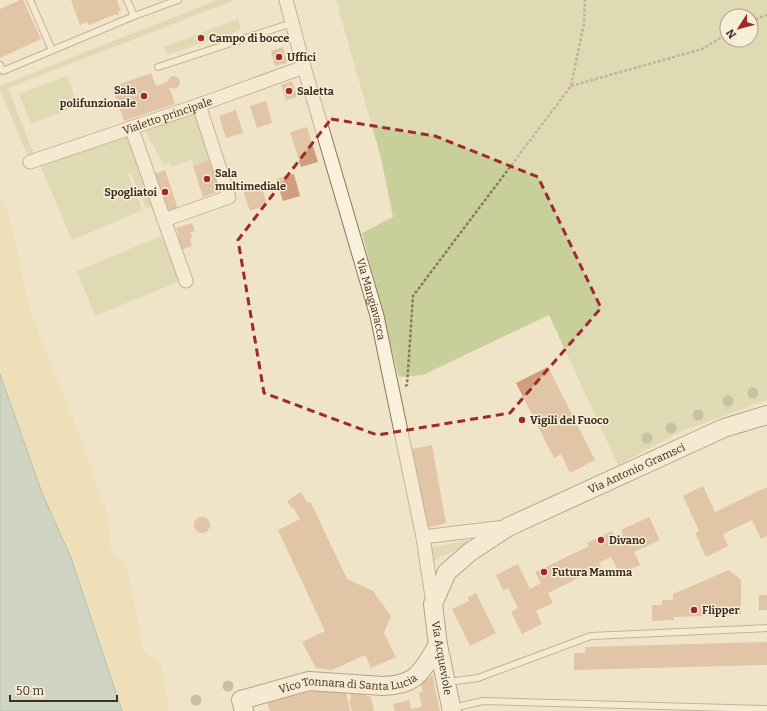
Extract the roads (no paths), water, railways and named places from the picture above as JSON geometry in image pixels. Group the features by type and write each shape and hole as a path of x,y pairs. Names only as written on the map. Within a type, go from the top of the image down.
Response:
{"main road":[{"name":"Via Antonio Gramsci","path":"433,604 447,572 470,552 508,527 724,428 767,415"},
{"name":"Via Acqueviole","path":"433,604 438,645 452,710"},
{"name":"Vico Tonnara di Santa Lucia","path":"242,705 309,681 383,686 395,686 402,684 418,675 438,645"}],"street":[{"name":"Via Mangiavacca","path":"286,0 304,67 377,316 423,537 433,604"},
{"name":"Vialetto principale","path":"30,162 304,67"},
{"path":"164,220 229,197 199,104"},
{"path":"131,128 186,280"},
{"name":"Via Antonio Gramsci","path":"423,537 508,527"}],"lane":[{"path":"30,0 52,50"},
{"path":"128,0 134,16"},
{"path":"0,65 3,71 134,16 178,0"},
{"path":"158,67 292,23"},
{"path":"446,683 478,678 591,636 767,628"},
{"path":"452,710 483,701 736,710 767,709"}],"water":[{"path":"0,374 42,493 71,558 122,711 0,711"}],"place":[{"name":"Campo di bocce","path":"201,38"},
{"name":"Uffici","path":"279,57"},
{"name":"Saletta","path":"289,91"},
{"name":"Sala polifunzionale","path":"144,96"},
{"name":"Sala multimediale","path":"207,179"},
{"name":"Spogliatoi","path":"165,192"},
{"name":"Vigili del Fuoco","path":"522,420"},
{"name":"Divano","path":"601,540"},
{"name":"Futura Mamma","path":"544,572"},
{"name":"Flipper","path":"694,610"}]}
